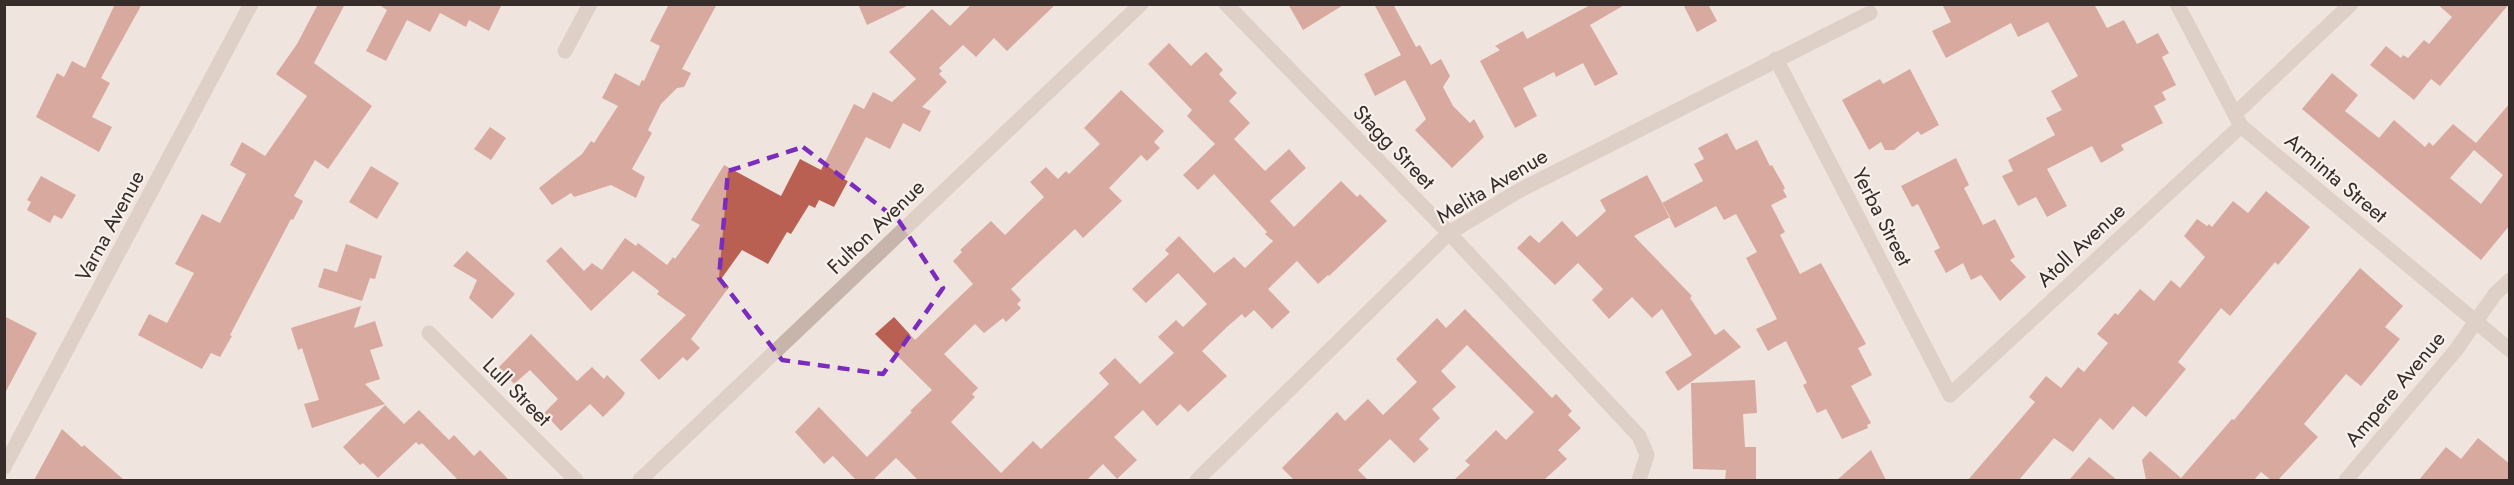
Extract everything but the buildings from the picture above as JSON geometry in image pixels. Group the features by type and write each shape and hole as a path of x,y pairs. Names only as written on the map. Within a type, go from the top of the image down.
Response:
{"street":[{"name":"Varna Avenue","path":"4,466 251,4"},
{"path":"565,51 590,4"},
{"name":"Fulton Avenue","path":"640,480 1142,4"},
{"name":"Stagg Street","path":"1226,4 1449,233 1639,436 1647,455 1639,480"},
{"name":"Arminta Street","path":"2176,4 2238,120 2510,350"},
{"name":"Atoll Avenue","path":"1950,395 2238,120 2351,4"},
{"name":"Melita Avenue","path":"1197,480 1449,233 1520,190 1870,13"},
{"name":"Yerba Street","path":"1776,59 1950,395"},
{"name":"Ampere Avenue","path":"2346,480 2456,350 2495,294 2510,280"},
{"name":"Lull Street","path":"429,333 576,480"}],"highlighted area":[{"path":"803,147 899,221 943,288 883,374 782,360 719,278 728,171"}]}
